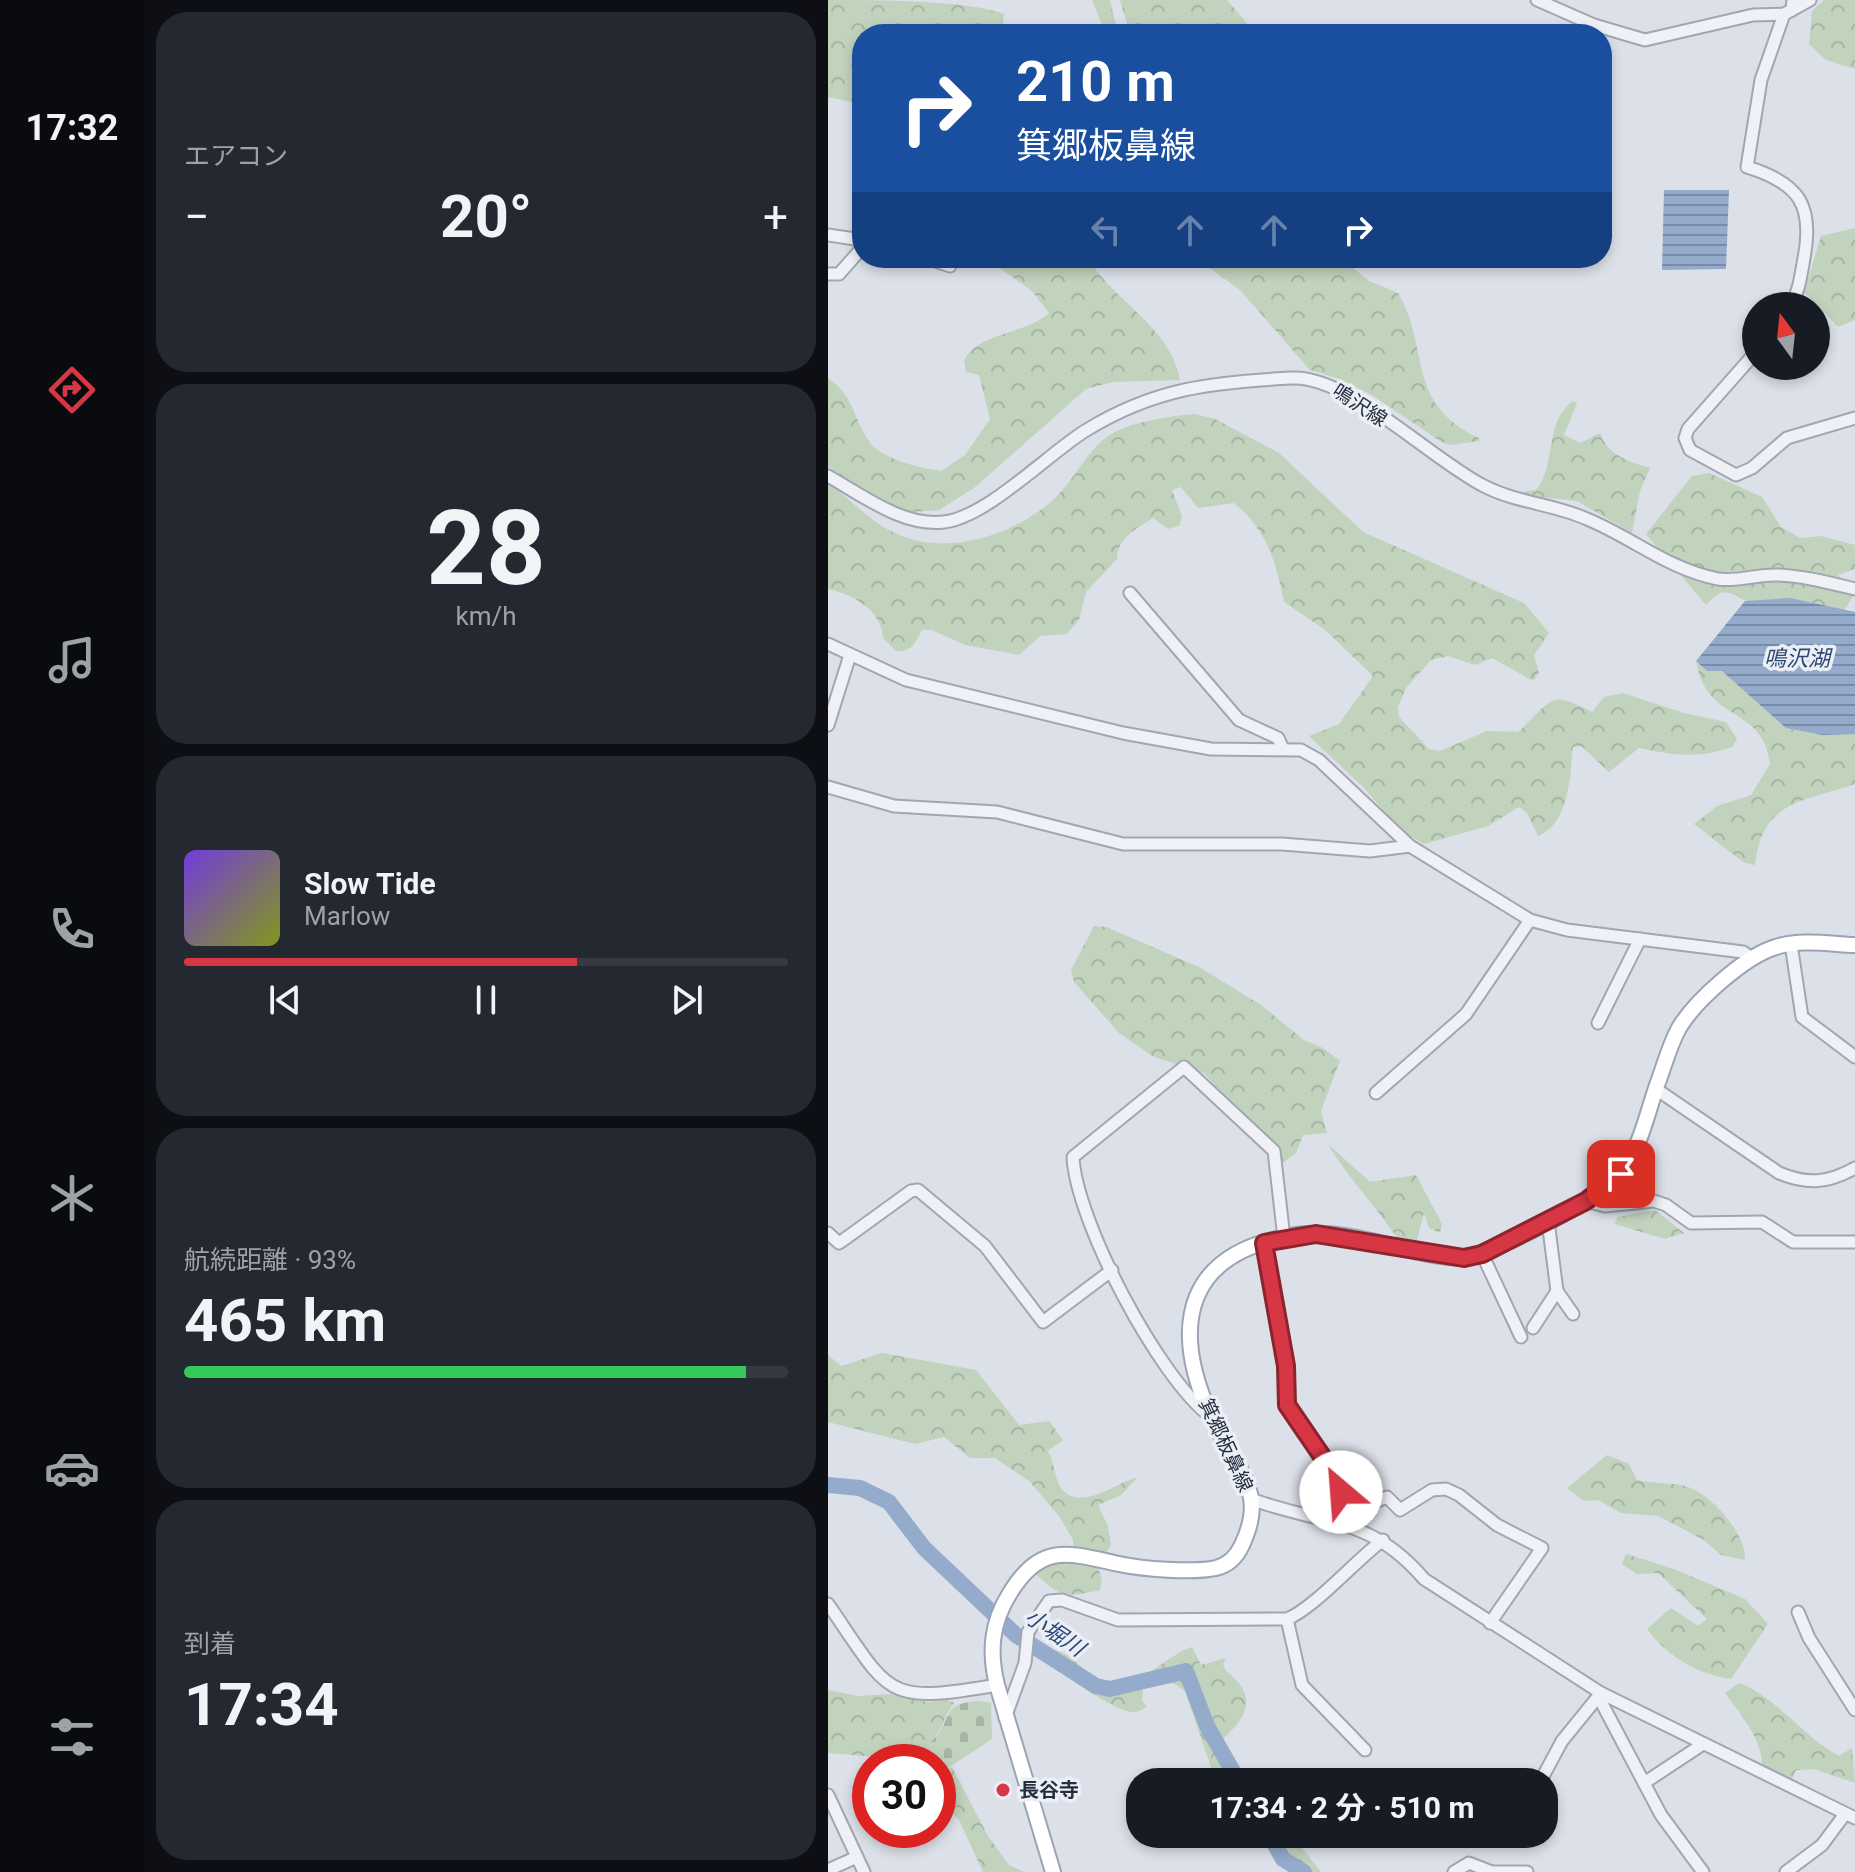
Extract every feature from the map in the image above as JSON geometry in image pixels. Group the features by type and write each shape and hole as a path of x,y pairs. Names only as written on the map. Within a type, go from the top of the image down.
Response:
{"main road":[{"name":"箕郷板鼻線","path":"1053,1872 1005,1719 992,1662 994,1626 1014,1586 1036,1562 1068,1553 1131,1566 1217,1568 1229,1562 1241,1548 1250,1526 1251,1499 1211,1416 1189,1344 1191,1306 1202,1285 1241,1250 1284,1238 1306,1234 1339,1236 1447,1257 1482,1254 1548,1221 1586,1201 1613,1181 1628,1162 1685,1019 1752,958 1791,944 1855,945"}],"street":[{"path":"1537,0 1592,24"},
{"path":"1612,30 1645,40 1790,8 1810,0"},
{"path":"1790,8 1761,80 1747,167 1780,179 1803,203 1809,224 1797,292"},
{"path":"828,235 852,239"},
{"path":"828,274 839,274 852,259"},
{"path":"1742,368 1688,429 1685,438 1690,450 1736,475 1752,468 1787,438 1855,418"},
{"name":"鳴沢線","path":"828,476 900,516 944,522 974,509 1013,485 1087,429 1155,396 1196,386 1310,378 1341,390 1485,487 1520,501 1586,518 1661,561 1722,579 1775,574 1855,589"},
{"path":"1130,593 1239,720 1278,738 1283,749"},
{"path":"828,644 906,680 1123,733 1211,749 1283,749 1312,754 1410,846 1530,920 1567,930 1743,952 1752,958"},
{"path":"828,725 850,655"},
{"path":"828,787 894,806 997,812 1123,844 1282,844 1370,851 1410,846"},
{"path":"1376,1093 1466,1014 1530,920"},
{"path":"1598,1023 1640,939"},
{"path":"1791,944 1802,1017 1855,1057"},
{"path":"1211,1416 1193,1400 1153,1347 1112,1270 1082,1195 1073,1157 1184,1067 1274,1151 1284,1238"},
{"path":"1656,1089 1779,1173 1795,1180 1831,1180 1855,1168"},
{"path":"828,1233 839,1243 911,1191 918,1190 985,1246 1043,1322 1112,1270"},
{"path":"1586,1201 1605,1206 1654,1201 1666,1205 1691,1223 1762,1222 1793,1242 1812,1245 1855,1242"},
{"path":"1548,1221 1557,1291 1573,1314"},
{"path":"1264,1243 1286,1366 1287,1405 1341,1484 1329,1522"},
{"path":"1482,1254 1521,1337"},
{"path":"1533,1328 1557,1291"},
{"path":"1340,1495 1370,1504 1387,1497 1400,1510 1432,1490 1446,1489 1459,1495 1497,1525 1542,1548 1490,1623"},
{"path":"1251,1499 1293,1515 1370,1533 1403,1555 1424,1579 1599,1695 1850,1816 1822,1845 1786,1872"},
{"path":"1005,1719 1025,1663 1033,1621 1054,1599 1118,1620 1287,1619 1303,1611 1345,1570 1383,1540"},
{"path":"828,1604 883,1680 903,1693 933,1696 997,1685"},
{"path":"1798,1612 1809,1638 1855,1710"},
{"path":"1287,1619 1302,1685 1365,1750"},
{"path":"1548,1768 1562,1741 1599,1695"},
{"path":"1599,1695 1661,1815 1703,1872"},
{"path":"1644,1783 1703,1744"},
{"path":"828,1795 864,1872"},
{"path":"828,1870 857,1857"},
{"path":"1454,1872 1469,1863 1493,1872 1527,1872"}],"green space":[{"path":"828,0 919,2 968,6 1004,14 1003,24 852,24 852,102 828,97"},
{"path":"1092,0 1110,0 1116,24 1102,24"},
{"path":"1120,0 1227,0 1248,24 1127,24"},
{"path":"1824,0 1855,0 1855,69 1826,60 1809,44 1812,11"},
{"path":"1855,228 1855,320 1838,327 1830,319 1830,292 1804,292 1821,236"},
{"path":"1000,268 1095,268 1154,329 1174,361 1180,380 1113,382 1086,389 974,488 939,510 912,512 888,506 828,467 828,378 843,392 868,440 881,452 912,465 941,471 965,455 990,419 979,375 966,372 964,360 981,344 1028,326 1049,313 1032,291"},
{"path":"1210,268 1353,268 1369,281 1398,293 1408,314 1429,391 1439,408 1455,424 1479,438 1479,441 1450,445 1440,441 1372,395 1337,378 1310,370 1240,290"},
{"path":"1573,401 1577,403 1564,435 1580,443 1600,433 1614,452 1650,468 1640,491 1632,533 1577,501 1524,495 1526,491 1536,490 1543,479 1558,420"},
{"path":"1195,414 1215,419 1279,453 1363,532 1524,603 1549,633 1534,655 1539,673 1533,681 1492,658 1475,665 1448,656 1431,660 1406,688 1398,707 1399,717 1429,749 1440,751 1487,731 1518,732 1552,701 1567,701 1592,712 1604,697 1623,693 1684,713 1726,722 1737,739 1732,747 1697,754 1639,748 1609,772 1581,746 1573,747 1566,798 1556,821 1548,830 1538,836 1527,813 1519,807 1488,826 1424,844 1401,831 1364,788 1309,736 1339,724 1373,676 1324,629 1284,602 1268,548 1245,513 1234,503 1198,508 1181,487 1172,490 1182,517 1179,526 1168,529 1153,518 1135,530 1120,545 1117,559 1086,592 1079,620 1067,634 1040,636 1019,655 965,645 932,630 922,630 909,648 896,651 883,638 877,619 864,605 828,589 828,482 870,517 897,534 917,541 959,542 1001,532 1039,511 1062,491 1100,443 1116,432 1150,421"},
{"path":"1709,473 1762,497 1781,527 1800,538 1821,536 1855,545 1855,569 1838,575 1853,589 1854,595 1843,612 1807,602 1745,600 1725,592 1716,595 1706,605 1646,534 1692,476"},
{"path":"1696,661 1707,671 1721,670 1786,728 1822,735 1855,734 1855,784 1802,800 1776,816 1766,827 1755,865 1743,862 1694,824 1717,806 1751,795 1770,764 1757,731 1711,695 1702,681"},
{"path":"1094,926 1106,927 1199,967 1261,1005 1304,1040 1323,1048 1340,1061 1321,1111 1327,1133 1303,1135 1296,1153 1284,1162 1204,1073 1154,1057 1119,1033 1074,982 1071,970"},
{"path":"1328,1144 1370,1182 1416,1175 1442,1224 1440,1233 1429,1228 1424,1213 1415,1247 1402,1246"},
{"path":"1655,1210 1684,1233 1665,1239 1615,1224 1617,1217"},
{"path":"882,1353 976,1370 1019,1425 1049,1421 1063,1440 1048,1451 1059,1484 1069,1495 1088,1497 1138,1477 1121,1495 1098,1505 1108,1526 1111,1546 1097,1565 1102,1579 1100,1590 1064,1593 1034,1572 1053,1561 1073,1558 1073,1540 1060,1517 1029,1481 995,1458 970,1458 944,1437 915,1444 828,1422 828,1355 841,1366"},
{"path":"1607,1455 1629,1464 1637,1480 1682,1485 1707,1498 1734,1528 1745,1560 1721,1555 1704,1540 1658,1516 1621,1513 1598,1500 1584,1501 1567,1488"},
{"path":"1626,1554 1674,1569 1745,1599 1768,1624 1731,1679 1695,1668 1655,1639 1647,1629 1671,1608 1698,1626 1707,1619 1658,1573 1637,1574 1622,1564"},
{"path":"1192,1647 1201,1665 1226,1658 1223,1664 1225,1669 1245,1695 1245,1711 1241,1719 1223,1739 1234,1768 1211,1768 1185,1691 1173,1683 1143,1689 1142,1700 1147,1707 1137,1712 1126,1711 1099,1698 1068,1677 1041,1651 1060,1652 1098,1680 1119,1684 1141,1677"},
{"path":"1739,1683 1766,1698 1839,1756 1852,1748 1855,1783 1814,1769 1796,1770 1790,1783 1762,1769 1755,1738 1725,1693"},
{"path":"828,1690 858,1696 891,1694 904,1699 930,1702 944,1699 955,1703 929,1744 852,1744 852,1755 828,1753"},
{"path":"966,1702 991,1703 992,1739 956,1763 956,1744 929,1744 952,1709"},
{"path":"956,1775 988,1836 1009,1865 1024,1872 983,1872 956,1817"},
{"path":"1276,1848 1302,1848 1321,1872 1296,1872"}],"water":[{"path":"1664,190 1729,190 1726,269 1662,270"},
{"name":"鳴沢湖","path":"1790,598 1855,612 1855,734 1822,735 1786,728 1722,671 1707,671 1696,661 1745,601"}],"waterway":[{"name":"小堀川","path":"828,1485 860,1488 889,1502 924,1548 1016,1635 1096,1686 1110,1689 1186,1671 1207,1726 1231,1768"},
{"name":"小堀川","path":"1277,1848 1283,1859 1304,1872"}],"place":[{"name":"長谷寺","path":"1003,1790"}],"route":[{"path":"1341,1492 1341,1484 1287,1405 1286,1366 1264,1243 1296,1235 1316,1234 1464,1258 1482,1254 1586,1201 1621,1174"}]}
